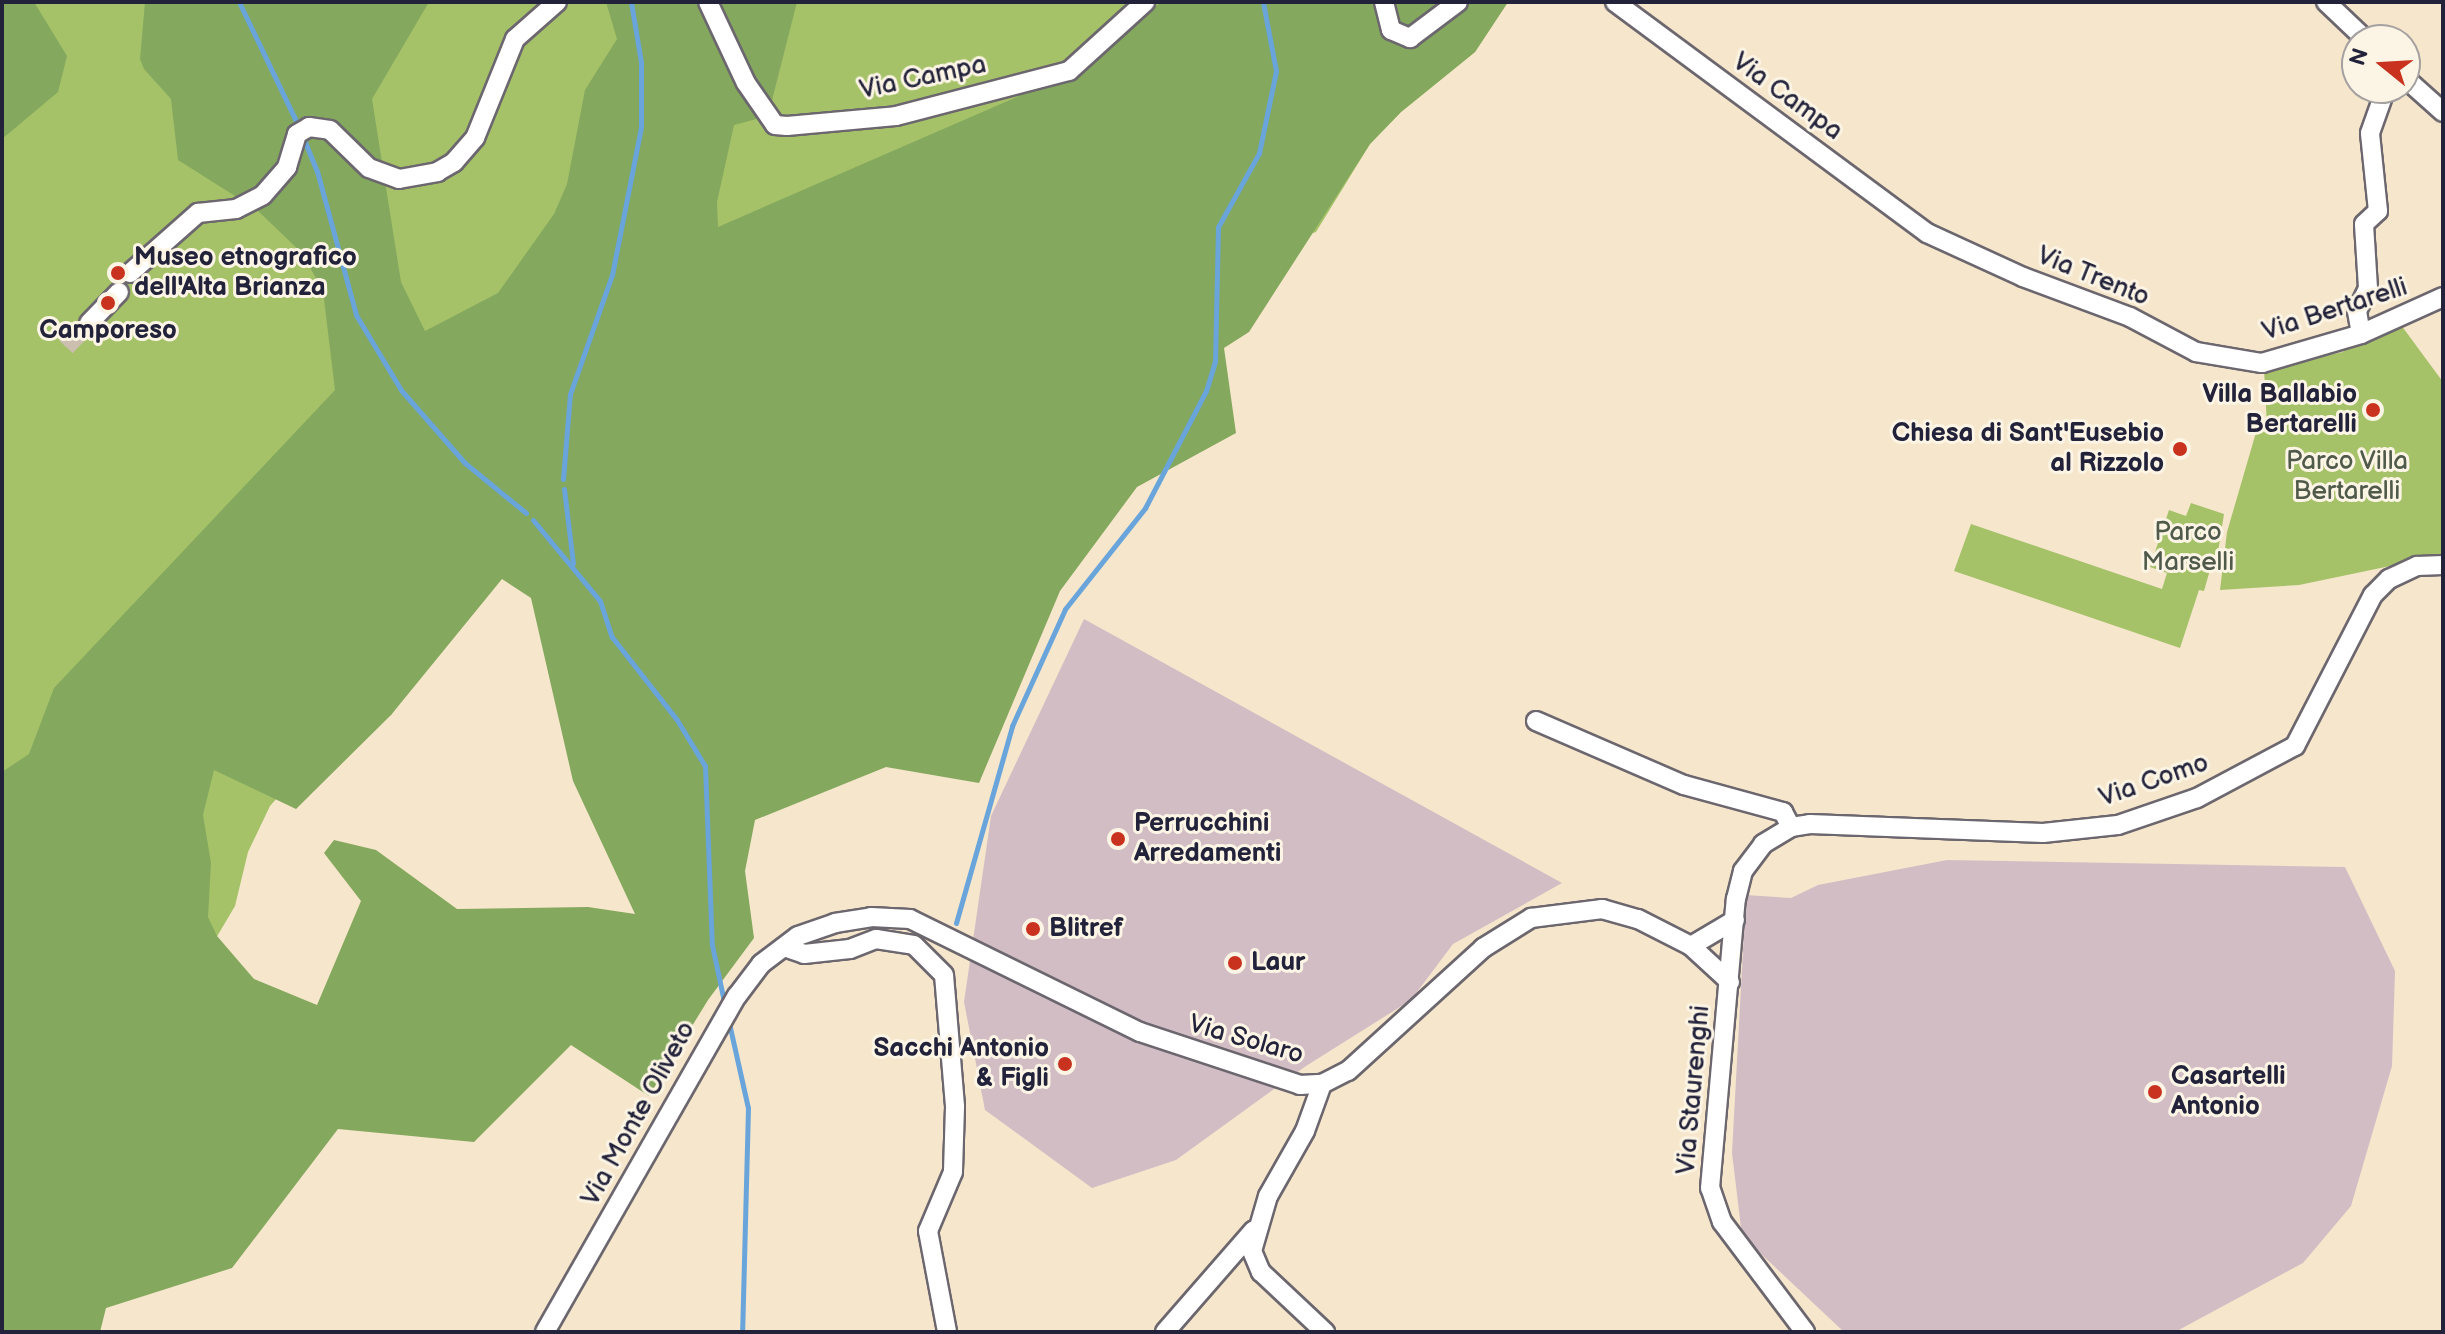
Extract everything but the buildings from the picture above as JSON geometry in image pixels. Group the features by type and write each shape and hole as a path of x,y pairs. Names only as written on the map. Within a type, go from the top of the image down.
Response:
{"street":[{"path":"130,273 198,213 236,209 263,195 287,167 303,130 330,130 369,168 399,179 437,172 454,162 475,138 515,39 557,2"},
{"name":"Via Campa","path":"708,2 746,83 775,125 787,126 896,116 1069,71 1145,2"},
{"path":"1384,2 1391,30 1410,38 1458,2"},
{"name":"Via Campa","path":"1615,2 1927,233"},
{"path":"2326,2 2349,24"},
{"path":"2421,92 2443,112"},
{"path":"2361,334 2357,311 2368,288 2364,224 2378,211 2370,133 2380,104"},
{"name":"Via Trento","path":"1927,233 2023,277 2130,317 2196,352 2241,362"},
{"path":"89,323 119,292"},
{"name":"Via Bertarelli","path":"2241,362 2262,363 2361,334 2443,297"},
{"name":"Via Como","path":"1791,827 2043,833 2118,825 2197,798 2295,746 2373,595 2389,579 2417,566 2443,565"},
{"path":"1536,721 1684,785 1783,812 1791,827 1763,844 1743,871 1735,920 1691,946"},
{"name":"Via Solaro","path":"791,942 871,917 910,919 1187,1051 1272,1080 1322,1084 1348,1071 1483,948 1531,918 1602,909 1638,919 1691,946 1730,982"},
{"name":"Via Staurenghi","path":"1735,920 1710,1188 1722,1222 1805,1332"},
{"path":"791,942 804,954 850,949 876,939 914,945 944,975 955,1107 953,1172 928,1231 947,1332"},
{"name":"Via Monte Oliveto","path":"545,1332 718,1026 761,964 791,942"},
{"path":"1165,1332 1255,1228 1305,1131 1322,1084"},
{"path":"1255,1228 1252,1251 1261,1272 1325,1332"}],"shaded area":[{"path":"1084,619 1562,883 1453,944 1411,1000 1306,1066 1176,1160 1092,1188 985,1110 964,1002 991,816"},
{"path":"1947,860 2345,867 2395,971 2392,1066 2351,1206 2303,1263 2175,1332 1844,1332 1742,1236 1732,1153 1746,895 1791,898 1818,885"}],"green space":[{"path":"2,2 1508,2 1475,52 1401,112 1370,144 1316,232 542,488 391,715 293,780 270,806 248,852 235,906 212,945 2,1028"},
{"path":"2,2 34,2 67,56 58,92 2,139"},
{"path":"145,2 429,2 372,99 401,282 425,331 498,293 554,214 567,184 585,90 617,39 606,2 797,2 768,116 734,125 717,202 718,227 1035,89 1162,2 1508,2 1475,52 1401,112 1370,144 1249,332 1224,348 1236,433 1137,487 1060,591 979,783 886,767 755,820 745,871 754,938 708,1000 649,1096 571,1045 474,1142 338,1129 232,1268 106,1308 100,1332 2,1332 2,772 29,754 54,688 335,390 323,291 302,253 257,210 178,160 171,99 144,69 140,59","holes":["502,579 531,598 573,781 635,914 588,907 457,909 376,850 334,840 324,853 361,901 317,1005 254,979 217,936 208,917 211,863 203,815 214,770 296,809 391,715"]},
{"name":"Parco Villa Bertarelli","path":"2401,325 2443,382 2443,555 2299,585 2220,590 2227,532 2257,429 2267,426 2264,369 2343,352 2348,344"},
{"name":"Parco Marselli","path":"2191,503 2224,514 2215,571 2210,570 2204,591 2199,590 2180,648 1954,571 1971,524 2162,589 2167,573 2150,567 2169,510 2186,516"}],"waterway":[{"path":"239,2 299,127"},
{"path":"563,479 570,394 612,275 641,127 641,62 631,2"},
{"path":"956,923 1012,726 1065,609 1145,508 1206,391 1215,361 1218,227 1259,153 1276,71 1263,2"},
{"path":"303,137 317,171 356,315 401,390 465,463 526,513"},
{"path":"564,489 573,563"},
{"path":"533,520 600,601 612,637 677,720 705,766 712,945 725,1006"},
{"path":"729,1023 748,1108 742,1332"}],"tunnel":[{"path":"66,347 89,323"}],"place":[{"name":"Museo etnografico dell'Alta Brianza","path":"118,273"},
{"name":"Camporeso","path":"108,303"},
{"name":"Villa Ballabio Bertarelli","path":"2373,410"},
{"name":"Chiesa di Sant'Eusebio al Rizzolo","path":"2180,449"},
{"name":"Perrucchini Arredamenti","path":"1118,839"},
{"name":"Blitref","path":"1033,929"},
{"name":"Laur","path":"1235,963"},
{"name":"Sacchi Antonio & Figli","path":"1065,1064"},
{"name":"Casartelli Antonio","path":"2155,1092"}]}
